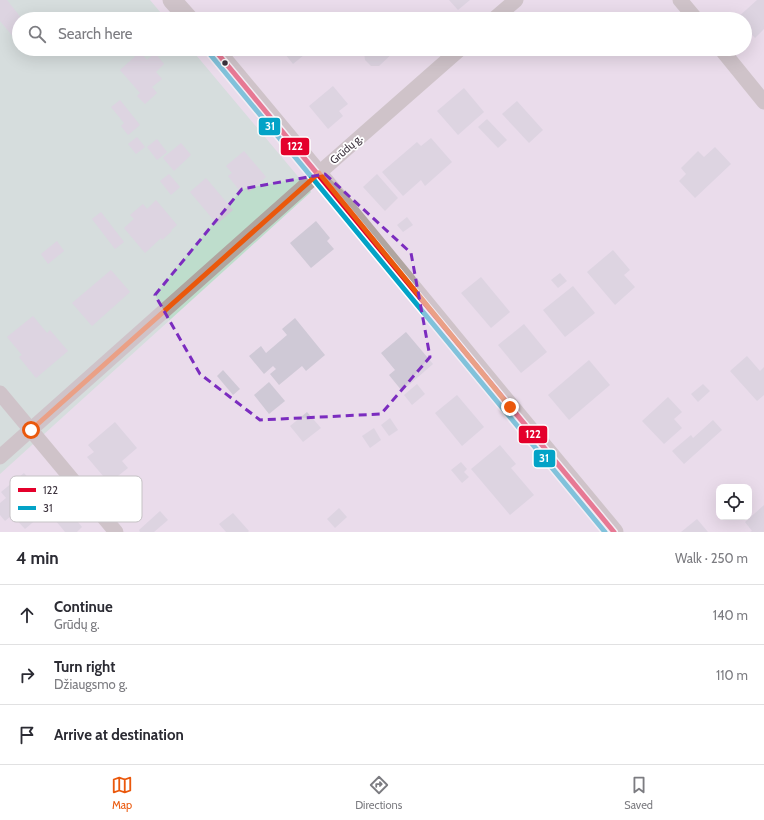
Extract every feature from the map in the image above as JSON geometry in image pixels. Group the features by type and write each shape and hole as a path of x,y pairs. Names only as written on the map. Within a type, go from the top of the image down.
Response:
{"street":[{"path":"172,0 182,12"},
{"path":"502,12 516,0"},
{"path":"680,0 690,12"},
{"path":"220,56 319,173 614,532"},
{"name":"Grūdų g.","path":"0,457 452,56"},
{"path":"726,56 764,102"},
{"path":"0,393 69,476"},
{"path":"108,522 116,532"}],"highlighted area":[{"path":"325,174 411,253 430,357 381,414 260,420 200,374 155,295 242,189"}],"green space":[{"path":"0,0 150,0 160,12 12,12 12,56 197,56 311,192 0,474"}],"building":[{"path":"0,0 7,0 16,12 12,12 12,35 0,21"},
{"path":"449,0 470,0 458,10"},
{"path":"757,0 764,0 764,29 755,38 752,35 752,12 744,12"},
{"path":"136,56 144,56 147,60 152,56 157,56 164,64 156,72 162,79 152,87 157,93 145,104 137,96 140,93 120,70"},
{"path":"287,56 303,56 293,64"},
{"path":"364,56 390,56 379,66 371,66 365,60"},
{"path":"333,86 348,104 339,111 343,116 328,129 309,106"},
{"path":"464,88 484,112 458,135 437,111"},
{"path":"120,100 140,125 128,135 121,126 124,123 111,107"},
{"path":"517,101 543,130 529,143 502,114"},
{"path":"487,119 507,140 498,148 478,127"},
{"path":"137,137 145,147 136,154 128,144"},
{"path":"431,138 452,162 425,186 421,180 403,196 382,172 417,142 421,146"},
{"path":"157,139 167,152 157,160 147,147"},
{"path":"181,143 191,155 174,171 163,158"},
{"path":"715,147 731,164 695,198 679,181 686,174 681,168 698,151 704,157"},
{"path":"244,151 266,177 249,192 244,186 239,190 228,176 232,173 226,166"},
{"path":"169,174 180,187 171,195 160,181"},
{"path":"377,174 398,198 385,211 363,187"},
{"path":"206,178 233,210 217,224 190,192"},
{"path":"156,200 177,225 162,240 161,238 145,253 124,228 134,219 130,215 143,204 147,209"},
{"path":"101,212 124,242 115,249 92,219"},
{"path":"407,217 413,225 403,232 397,225"},
{"path":"316,221 330,238 327,241 334,249 311,268 290,243"},
{"path":"57,241 64,251 48,264 41,254"},
{"path":"613,250 630,270 624,275 635,287 615,305 587,272"},
{"path":"111,270 130,292 92,326 72,303"},
{"path":"560,273 567,281 558,288 551,280"},
{"path":"481,277 510,312 491,328 461,293"},
{"path":"573,286 595,313 565,337 543,310"},
{"path":"33,316 47,333 50,330 68,351 36,378 19,357 22,355 7,337"},
{"path":"295,318 325,355 306,371 302,366 279,385 270,374 276,369 273,366 264,374 249,356 261,346 266,353 287,335 282,329"},
{"path":"524,324 547,352 521,373 498,345"},
{"path":"406,332 433,364 402,391 389,375 395,370 381,353"},
{"path":"747,356 760,371 764,367 764,395 757,401 730,371"},
{"path":"589,360 610,385 569,420 548,395"},
{"path":"223,370 240,389 233,395 217,376"},
{"path":"269,382 285,401 269,414 254,395"},
{"path":"417,384 425,394 412,405 404,395"},
{"path":"703,384 710,391 698,402 691,394"},
{"path":"457,395 484,427 462,446 435,413"},
{"path":"668,397 682,412 674,419 682,428 664,444 642,421"},
{"path":"307,412 321,428 303,442 290,426"},
{"path":"390,418 398,430 389,436 381,425"},
{"path":"713,420 722,430 684,464 672,451 691,435 693,438"},
{"path":"115,422 137,448 122,461 128,468 118,476 103,476 87,457 94,452 88,445"},
{"path":"374,428 381,440 370,448 362,436"},
{"path":"500,445 516,464 511,468 534,495 510,515 471,469"},
{"path":"461,462 467,469 464,472 469,477 462,483 451,470"},
{"path":"10,485 10,517 5,521 0,515 0,503 6,498 1,492"},
{"path":"764,505 764,532 750,532 752,531 745,522 747,520 752,520 752,516"},
{"path":"339,508 347,517 335,528 327,519"},
{"path":"160,511 168,520 154,532 140,532 139,530"},
{"path":"233,513 249,531 248,532 226,532 219,524"},
{"path":"697,519 708,532 681,532"},
{"path":"18,522 33,522 25,529"},
{"path":"57,522 78,522 82,527 77,532 65,532"}],"transit line":[{"name":"31","path":"211,56 605,532"},
{"name":"122","path":"220,56 614,532"}],"route":[{"path":"31,430 319,173 510,407"}]}
